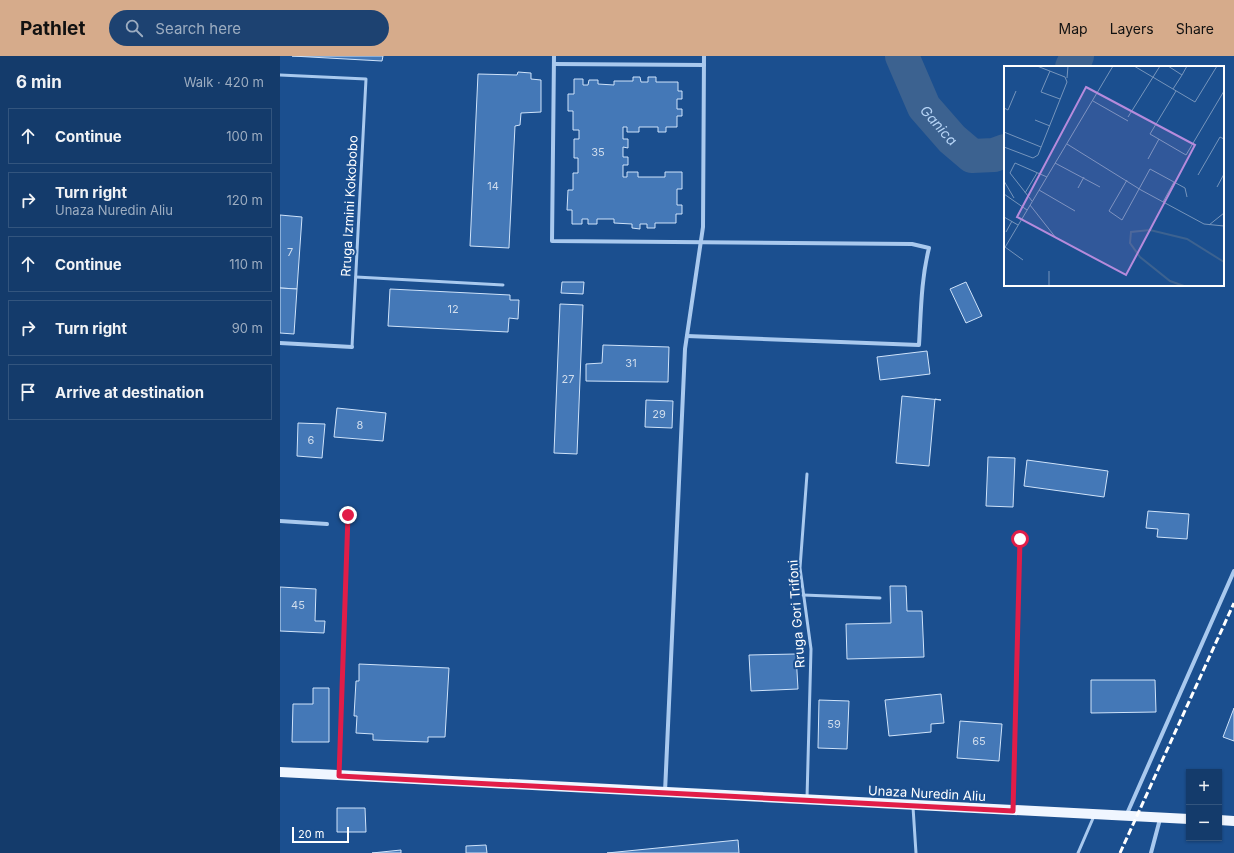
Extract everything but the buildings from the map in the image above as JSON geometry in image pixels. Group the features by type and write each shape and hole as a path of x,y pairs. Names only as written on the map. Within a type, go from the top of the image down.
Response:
{"main road":[{"name":"Unaza Nuredin Aliu","path":"280,772 1186,819"},
{"path":"1222,820 1234,821"}],"street":[{"path":"554,56 552,242 912,244 929,248 922,292 920,345 687,336"},
{"path":"665,793 685,349 703,227 704,56"},
{"path":"554,64 704,65"},
{"name":"Rruga Izmini Kokobobo","path":"280,343 352,347"},
{"path":"280,521 327,524"},
{"path":"1126,816 1234,571"},
{"path":"1151,853 1161,817"}],"lane":[{"name":"Rruga Izmini Kokobobo","path":"280,75 366,79 352,347"},
{"path":"356,278 503,284"},
{"name":"Rruga Gori Trifoni","path":"807,474 800,568 811,649 807,800"},
{"path":"339,776 348,515"},
{"path":"1013,811 1020,539"},
{"path":"803,595 880,598"},
{"path":"913,805 916,853"},
{"path":"1078,853 1095,814"}],"waterway":[{"name":"Ganica","path":"902,56 924,107 952,139 972,156 994,155 1004,151"},
{"name":"Ganica","path":"1072,66 1077,56"}],"railway":[{"path":"1120,853 1234,603"}],"route":[{"path":"348,515 339,776 1013,811 1020,539"}]}
